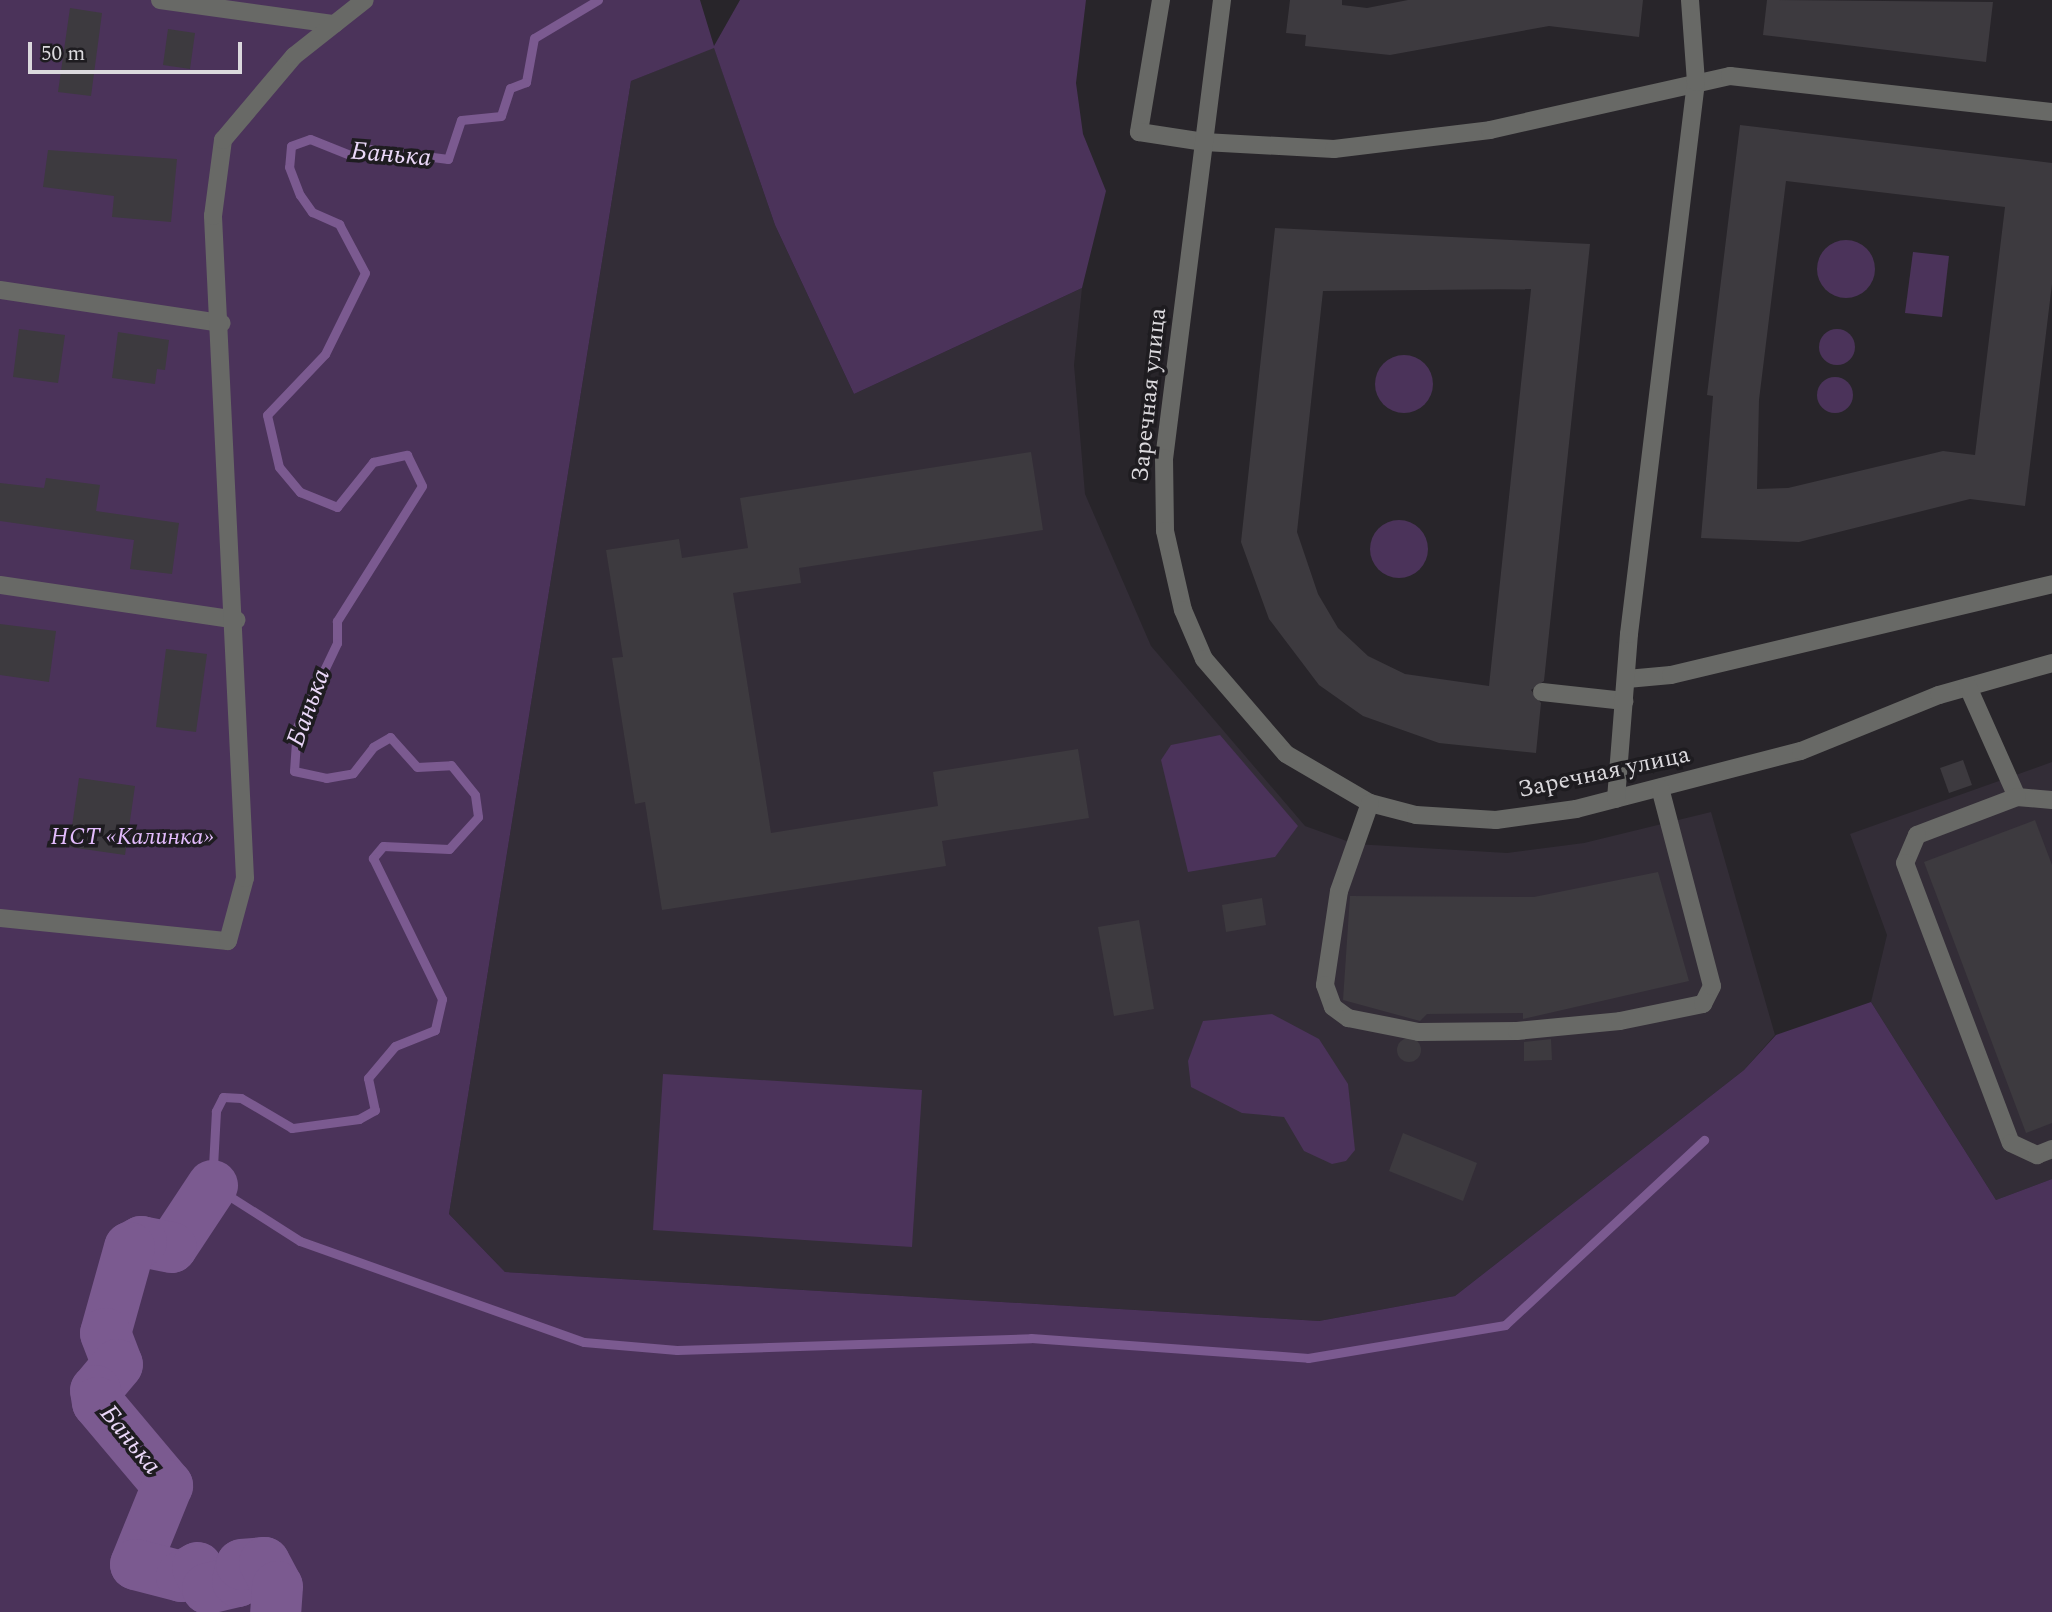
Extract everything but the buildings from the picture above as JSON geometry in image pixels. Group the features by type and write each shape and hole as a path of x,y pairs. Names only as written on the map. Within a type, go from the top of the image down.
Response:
{"street":[{"path":"160,0 334,24"},
{"path":"0,918 228,941 245,878 222,323 213,216 223,139 293,56 365,0"},
{"path":"1161,0 1139,132 1204,142 1334,149 1490,130 1730,76 2052,112"},
{"name":"Заречная улица","path":"1222,0 1164,457 1171,568 1204,659 1286,754 1370,803 1416,816 1496,820 1616,799 1801,751 1968,687 2052,663"},
{"path":"1616,799 1627,680 1696,82 1690,0"},
{"path":"0,290 222,323"},
{"path":"0,584 236,620"},
{"path":"1627,680 1671,675 2052,584"},
{"path":"1968,687 2017,797"},
{"path":"1542,692 1625,701"},
{"path":"1370,803 1339,891 1325,985 1333,1007 1348,1018 1419,1032 1517,1031 1620,1021 1703,1004 1712,986 1660,788"},
{"path":"2052,800 2017,797 1917,835 1905,863 2011,1143 2037,1155 2052,1149"}],"shaded area":[{"path":"714,47 775,225 854,394 1082,288 1074,365 1085,494 1151,646 1305,826 1355,844 1507,853 1584,843 1711,812 1775,1035 1744,1070 1455,1296 1319,1321 505,1272 449,1214 631,81"},
{"path":"2052,762 2052,1179 1996,1200 1871,1002 1887,935 1850,834"}],"green space":[{"name":"НСТ «Калинка»","path":"0,0 700,0 714,46 740,0 1086,0 1076,83 1083,134 1106,191 1082,288 854,394 775,225 714,48 631,81 449,1214 505,1272 1319,1321 1455,1296 1744,1070 1776,1035 1871,1002 1996,1200 2052,1179 2052,1612 0,1612"},
{"path":"1846,240 1862,245 1870,253 1875,269 1870,285 1862,293 1846,298 1830,293 1822,285 1817,269 1822,253 1830,245"},
{"path":"1913,252 1949,256 1942,317 1905,313"},
{"path":"1837,329 1850,334 1855,347 1850,360 1837,365 1824,360 1819,347 1824,334"},
{"path":"1404,355 1420,360 1428,368 1433,384 1428,400 1420,408 1404,413 1388,408 1380,400 1375,384 1380,368 1388,360"},
{"path":"1835,377 1848,382 1853,395 1848,408 1835,413 1822,408 1817,395 1822,382"},
{"path":"1399,520 1415,525 1423,533 1428,549 1423,565 1415,573 1399,578 1383,573 1375,565 1370,549 1375,533 1383,525"},
{"path":"1220,735 1298,826 1275,857 1188,872 1161,760 1171,745"},
{"path":"1272,1014 1319,1039 1348,1084 1355,1150 1346,1161 1332,1164 1304,1151 1284,1117 1242,1113 1191,1087 1188,1061 1203,1021"},
{"path":"663,1074 922,1090 912,1247 653,1230"}],"waterway":[{"name":"Банька","path":"598,0 534,38 526,82 510,88 501,116 461,120 448,159 371,149 350,155 310,139 291,146 289,167 300,195 312,212 339,224 365,273 325,354 267,415 279,467 300,492 337,507 373,462 407,455 422,486 337,621 337,643 297,727 294,771 326,778 353,773 373,747 390,737 417,767 451,765 475,795 478,817 449,849 383,846 373,858 442,999 435,1030 395,1046 368,1078 375,1110 359,1119 292,1128 241,1098 223,1097 216,1111 212,1185 300,1241 584,1342 677,1350 1031,1338 1308,1358 1505,1325 1704,1140"},
{"name":"Банька","path":"212,1185 171,1247 141,1241 129,1247 105,1333 117,1364 95,1390 97,1402 167,1485 135,1564 181,1576 197,1567 207,1588 237,1581 241,1564 264,1562 277,1586 275,1612"}]}
